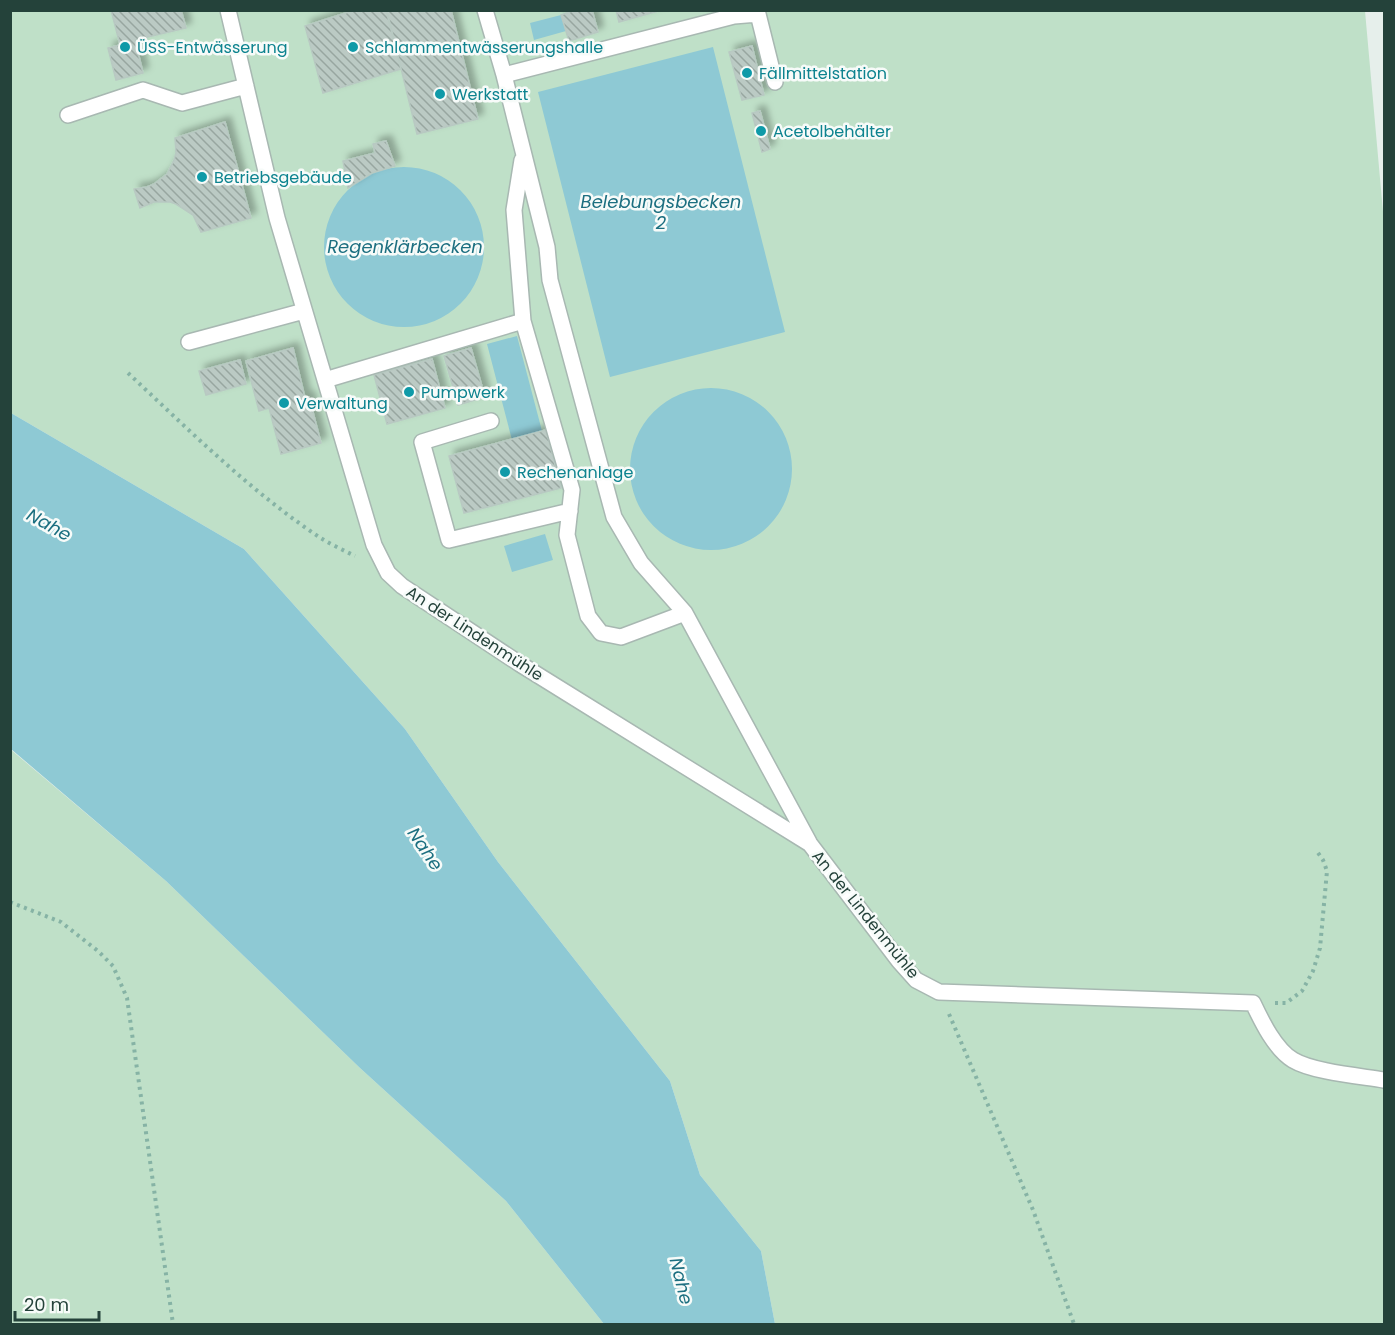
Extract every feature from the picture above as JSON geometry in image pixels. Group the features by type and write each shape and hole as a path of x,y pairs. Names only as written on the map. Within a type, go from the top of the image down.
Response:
{"lane":[{"name":"An der Lindenmühle","path":"228,10 277,218 374,545 388,573 402,586 520,664 810,844 916,980 939,992 1253,1003"},
{"path":"485,10 504,75 547,246 550,280 614,517 641,563 685,614 810,844"},
{"path":"504,75 733,13 758,14 775,82"},
{"path":"68,115 143,90 182,103 246,86"},
{"path":"523,152 514,210 523,321 572,490 567,535 588,616 601,633 621,637 685,614"},
{"path":"189,342 304,311"},
{"path":"325,380 523,321"},
{"path":"491,421 422,442 449,540 570,511"},
{"path":"1253,1003 1264,1028 1293,1060 1314,1068 1384,1080"}],"path":[{"path":"128,373 220,459 280,508 321,538 388,573"},
{"path":"1253,1003 1286,1003 1302,991 1314,970 1320,948 1327,871 1316,850"},
{"path":"10,902 61,922 98,951 113,966 127,998 173,1324"},
{"path":"939,992 1033,1210 1074,1324"}],"green space":[{"path":"11,11 1365,11 1384,223 1384,1324 775,1324 761,1251 700,1175 670,1081 498,862 405,729 244,549 11,413"},
{"path":"10,749 166,881 360,1068 506,1201 604,1324 11,1324"}],"water":[{"path":"561,15 566,31 534,40 530,23"},
{"name":"Belebungsbecken 2","path":"713,47 785,332 610,377 538,92"},
{"name":"Regenklärbecken","path":"404,167 420,168 435,173 461,190 478,216 483,231 483,263 478,278 461,304 435,321 420,326 404,327 388,326 373,321 347,304 330,278 325,263 324,247 325,231 330,216 347,190 373,173 388,168"},
{"path":"517,336 542,431 512,440 487,344"},
{"path":"711,388 727,389 742,394 769,411 786,438 791,453 791,485 786,500 769,527 742,544 727,549 711,550 695,549 680,544 653,527 636,500 631,485 630,469 631,453 636,438 653,411 680,394 695,389"},
{"name":"Nahe","path":"11,413 244,549 405,729 498,862 670,1081 700,1175 761,1251 775,1324 604,1324 506,1201 360,1068 166,881 11,749"},
{"path":"545,534 553,560 512,572 504,546"}],"building":[{"name":"ÜSS-Entwässerung","path":"111,10 181,10 186,28 135,40 143,73 116,80 108,48 120,45"},
{"name":"Schlammentwässerungshalle","path":"355,10 386,10 401,69 323,93 305,26"},
{"name":"Werkstatt","path":"451,10 478,119 417,134 387,11"},
{"path":"575,10 592,10 598,32 569,41 561,15"},
{"path":"616,10 662,10 619,22"},
{"name":"Fällmittelstation","path":"752,46 764,95 742,100 729,52"},
{"name":"Acetolbehälter","path":"760,111 770,149 762,152 752,113"},
{"name":"Betriebsgebäude","path":"225,122 251,218 201,232 193,215 176,204 154,202 140,208 134,189 154,184 167,174 176,153 175,138"},
{"path":"386,141 395,166 372,173 348,188 343,161 375,153 373,144"},
{"name":"Verwaltung","path":"293,348 305,398 309,397 321,443 281,454 269,408 259,411 246,361"},
{"path":"471,348 485,397 458,405 444,356"},
{"name":"Pumpwerk","path":"432,359 445,408 387,424 374,375"},
{"path":"240,360 246,384 206,395 199,371"},
{"name":"Rechenanlage","path":"546,430 561,488 464,513 449,456"}],"place":[{"name":"ÜSS-Entwässerung","path":"125,47"},
{"name":"Schlammentwässerungshalle","path":"353,47"},
{"name":"Fällmittelstation","path":"747,73"},
{"name":"Werkstatt","path":"440,94"},
{"name":"Acetolbehälter","path":"761,131"},
{"name":"Betriebsgebäude","path":"202,177"},
{"name":"Pumpwerk","path":"409,392"},
{"name":"Verwaltung","path":"284,403"},
{"name":"Rechenanlage","path":"505,472"}]}
